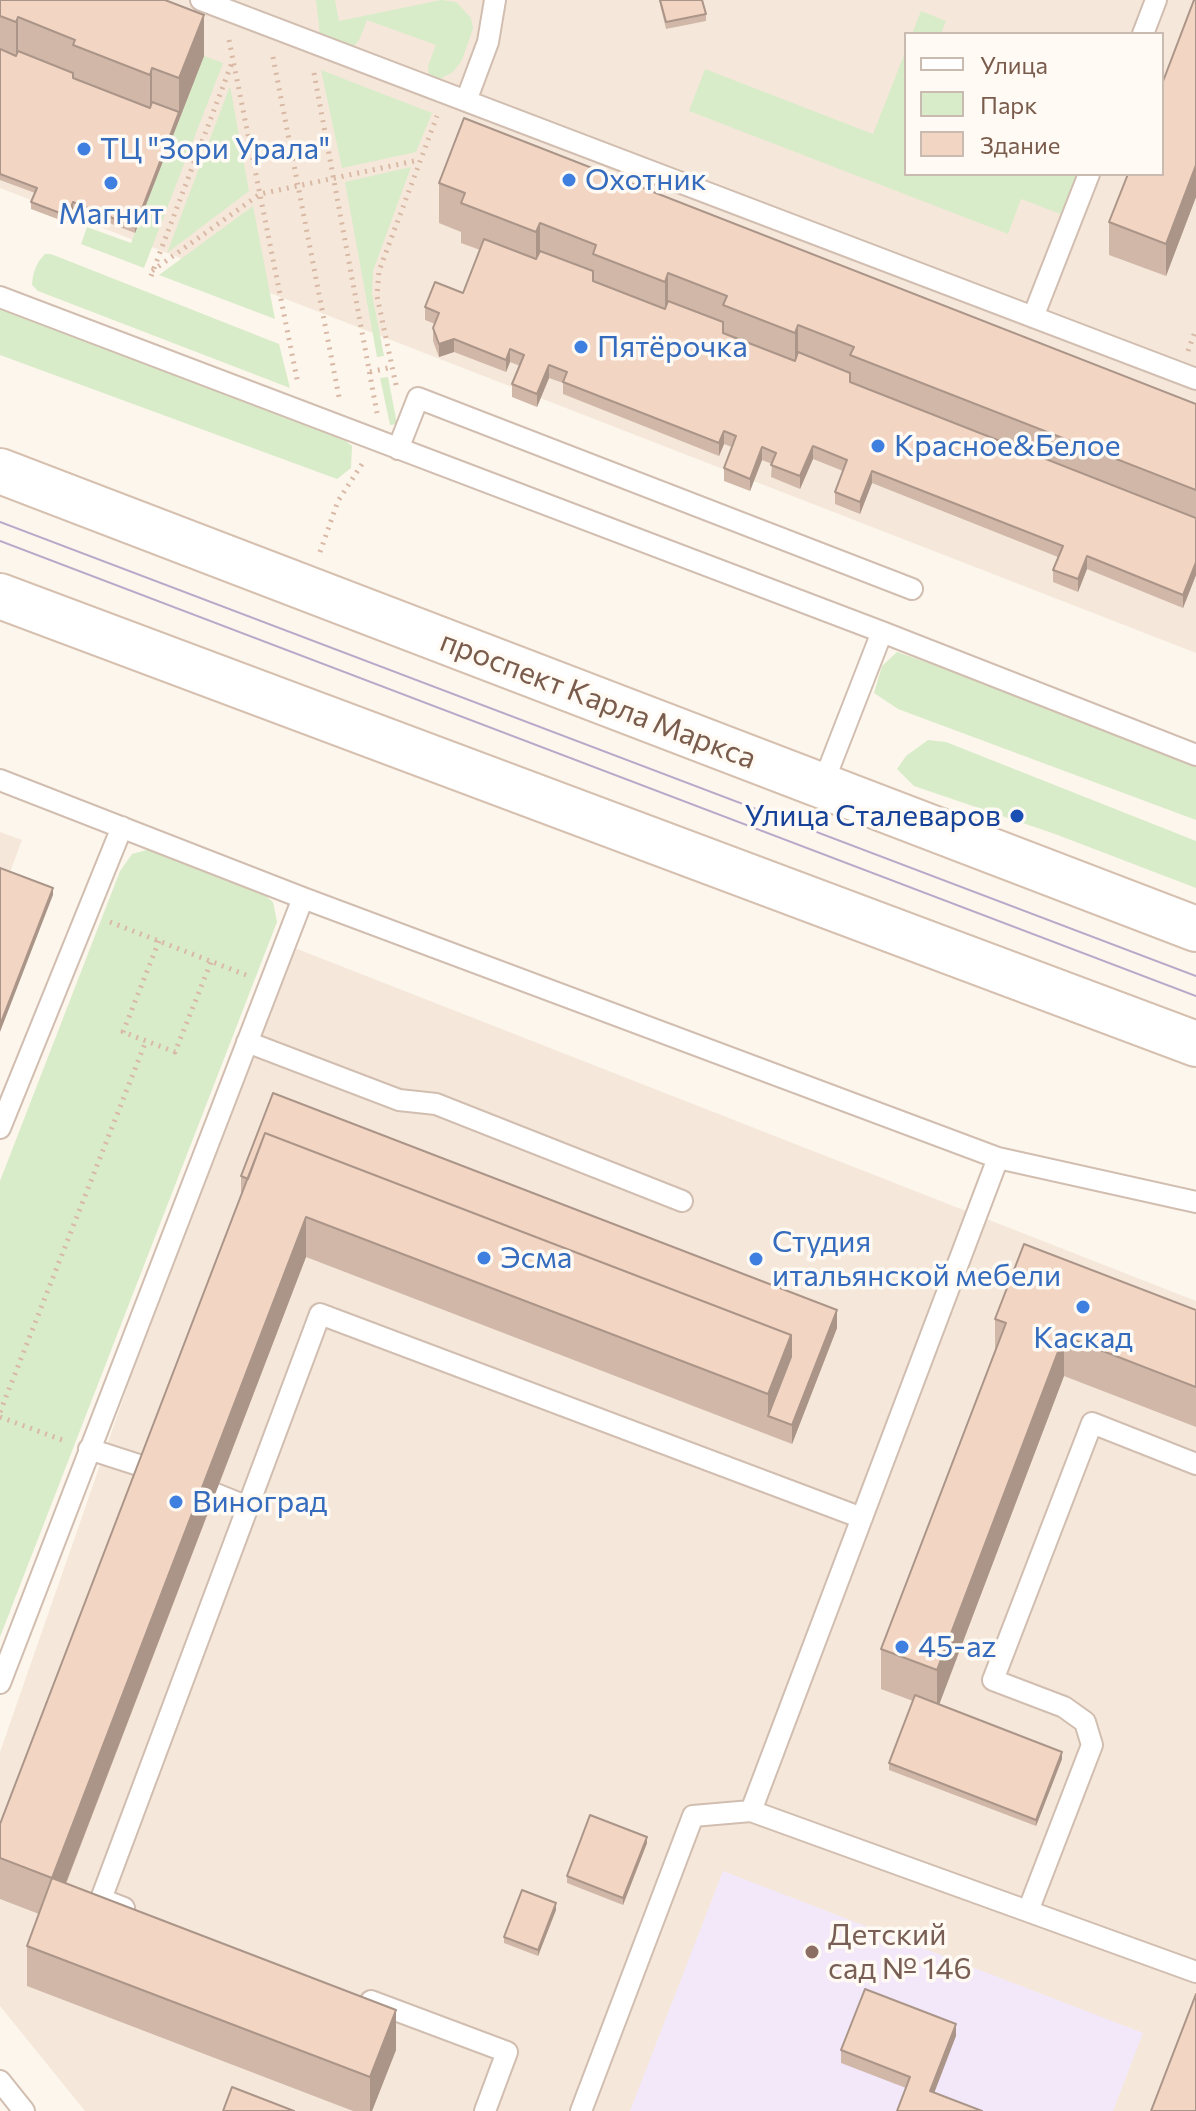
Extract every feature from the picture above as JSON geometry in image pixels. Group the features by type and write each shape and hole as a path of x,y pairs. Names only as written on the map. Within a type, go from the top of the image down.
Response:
{"main road":[{"name":"проспект Карла Маркса","path":"0,471 1196,929"},
{"path":"0,596 1196,1044"}],"lane":[{"path":"201,0 1196,379"},
{"path":"466,101 488,42 495,0"},
{"path":"1144,32 1156,0"},
{"path":"1033,317 1088,176"},
{"path":"0,297 401,440 1196,755"},
{"path":"401,440 418,398 912,589"},
{"path":"822,786 882,632"},
{"path":"0,780 303,898 998,1158 1196,1202"},
{"path":"0,1128 122,827"},
{"path":"0,1683 303,898"},
{"path":"247,1042 399,1100 436,1104 682,1201"},
{"path":"751,1811 998,1158"},
{"path":"144,1916 101,1899 320,1314 862,1518"},
{"path":"1028,1911 1092,1745 1085,1722 1064,1707 993,1680 1092,1423 1196,1464"},
{"path":"89,1449 151,1469"},
{"path":"216,1494 248,1507"},
{"path":"581,2111 693,1816 751,1811 1196,1972"},
{"path":"347,1992 507,2052 485,2111"},
{"path":"0,2081 24,2111"}],"path":[{"path":"227,28 300,396"},
{"path":"271,44 341,410"},
{"path":"233,59 151,274 260,194 420,160"},
{"path":"312,60 379,423"},
{"path":"401,440 392,367 377,296 379,271 440,107"},
{"path":"370,372 392,367"},
{"path":"318,555 338,501 367,457"},
{"path":"87,913 269,984"},
{"path":"159,941 123,1032 175,1052 211,962"},
{"path":"89,1449 0,1414 146,1041"}],"shaded area":[{"path":"0,0 1196,0 1196,653 0,188"},
{"path":"0,832 22,840 0,899"},
{"path":"282,943 1196,1301 1196,2111 85,2111 0,2006 0,1752"},
{"name":"Детский сад № 146","path":"723,1871 1143,2033 1113,2111 630,2111"}],"green space":[{"path":"316,0 335,0 339,21 441,0 456,2 471,18 473,28 462,60 453,72 440,79 429,75 428,66 436,45 367,20 353,47 320,35"},
{"path":"921,11 946,21 942,32 913,32"},
{"path":"904,55 904,176 1081,176 1066,216 1021,199 1008,234 689,111 705,69 873,134"},
{"path":"204,56 223,63 144,268 81,244 87,227 131,243"},
{"path":"321,70 432,113 416,152 342,168"},
{"path":"230,86 249,191 167,253"},
{"path":"411,167 373,271 372,294 384,356 377,357 345,182"},
{"path":"253,206 275,319 159,275"},
{"path":"45,254 279,344 290,388 38,291 32,285 33,276"},
{"path":"0,309 335,432 352,446 351,468 337,479 0,355"},
{"path":"388,377 397,424 390,425 380,378"},
{"path":"897,652 1002,688 1196,766 1196,820 898,709 874,693 882,666"},
{"path":"928,740 946,742 1196,841 1196,888 1055,834 914,786 897,769 906,756"},
{"path":"150,849 258,890 273,902 277,922 0,1637 0,1181 120,871 132,854"}],"building":[{"path":"0,0 165,0 204,15 179,78 152,68 150,75 73,45 75,40 18,17 16,22 0,16"},
{"path":"660,0 702,0 706,14 666,22"},
{"path":"1196,0 1196,165 1166,244 1109,222 1127,176 1164,176 1164,79"},
{"name":"ТЦ \"Зори Урала\"","path":"0,49 16,56 18,51 73,73 73,78 150,108 152,102 179,112 135,227 73,202 68,216 31,202 37,188 0,174"},
{"path":"464,118 1196,404 1196,490 850,355 854,347 798,325 795,333 723,305 727,296 668,273 665,282 593,254 596,245 540,223 536,232 461,203 465,193 439,183"},
{"path":"484,239 536,259 540,251 593,271 593,281 665,309 668,301 723,322 723,333 795,361 798,352 850,373 850,382 1196,518 1196,562 1183,595 1087,556 1078,579 1053,570 1063,546 872,471 860,502 835,492 847,460 813,446 800,476 771,465 776,453 762,447 750,479 724,468 736,436 724,431 719,443 563,382 567,372 549,365 537,394 512,384 524,355 510,349 506,360 454,339 439,344 433,328 439,313 425,307 435,282 463,293"},
{"path":"0,868 53,888 0,1025"},
{"path":"273,1093 837,1310 792,1425 768,1416 791,1357 791,1335 265,1133 248,1179 241,1176"},
{"path":"265,1133 791,1335 768,1394 306,1217 52,1878 0,1858 0,1824"},
{"path":"1024,1244 1196,1310 1196,1387 1064,1336 937,1670 881,1649 1006,1323 995,1319"},
{"path":"915,1695 1062,1752 1036,1820 889,1763"},
{"path":"590,1815 647,1837 623,1898 567,1876"},
{"path":"52,1878 396,2010 370,2077 27,1946"},
{"path":"522,1890 556,1903 538,1950 504,1937"},
{"path":"865,1989 956,2024 930,2091 982,2111 897,2111 910,2077 841,2050"},
{"path":"1196,1994 1196,2111 1151,2111"},
{"path":"232,2087 294,2111 223,2111"}],"tram line":[{"path":"0,522 1196,976"},
{"path":"0,541 1196,996"}],"place":[{"name":"ТЦ \"Зори Урала\"","path":"84,149"},
{"name":"Охотник","path":"569,180"},
{"name":"Магнит","path":"111,183"},
{"name":"Пятёрочка","path":"581,347"},
{"name":"Красное&Белое","path":"878,446"},
{"name":"Улица Сталеваров","path":"1017,816"},
{"name":"Эсма","path":"484,1258"},
{"name":"Студия итальянской мебели","path":"756,1259"},
{"name":"Каскад","path":"1083,1307"},
{"name":"Виноград","path":"176,1502"},
{"name":"45-az","path":"902,1647"},
{"name":"Детский сад № 146","path":"812,1952"}]}
